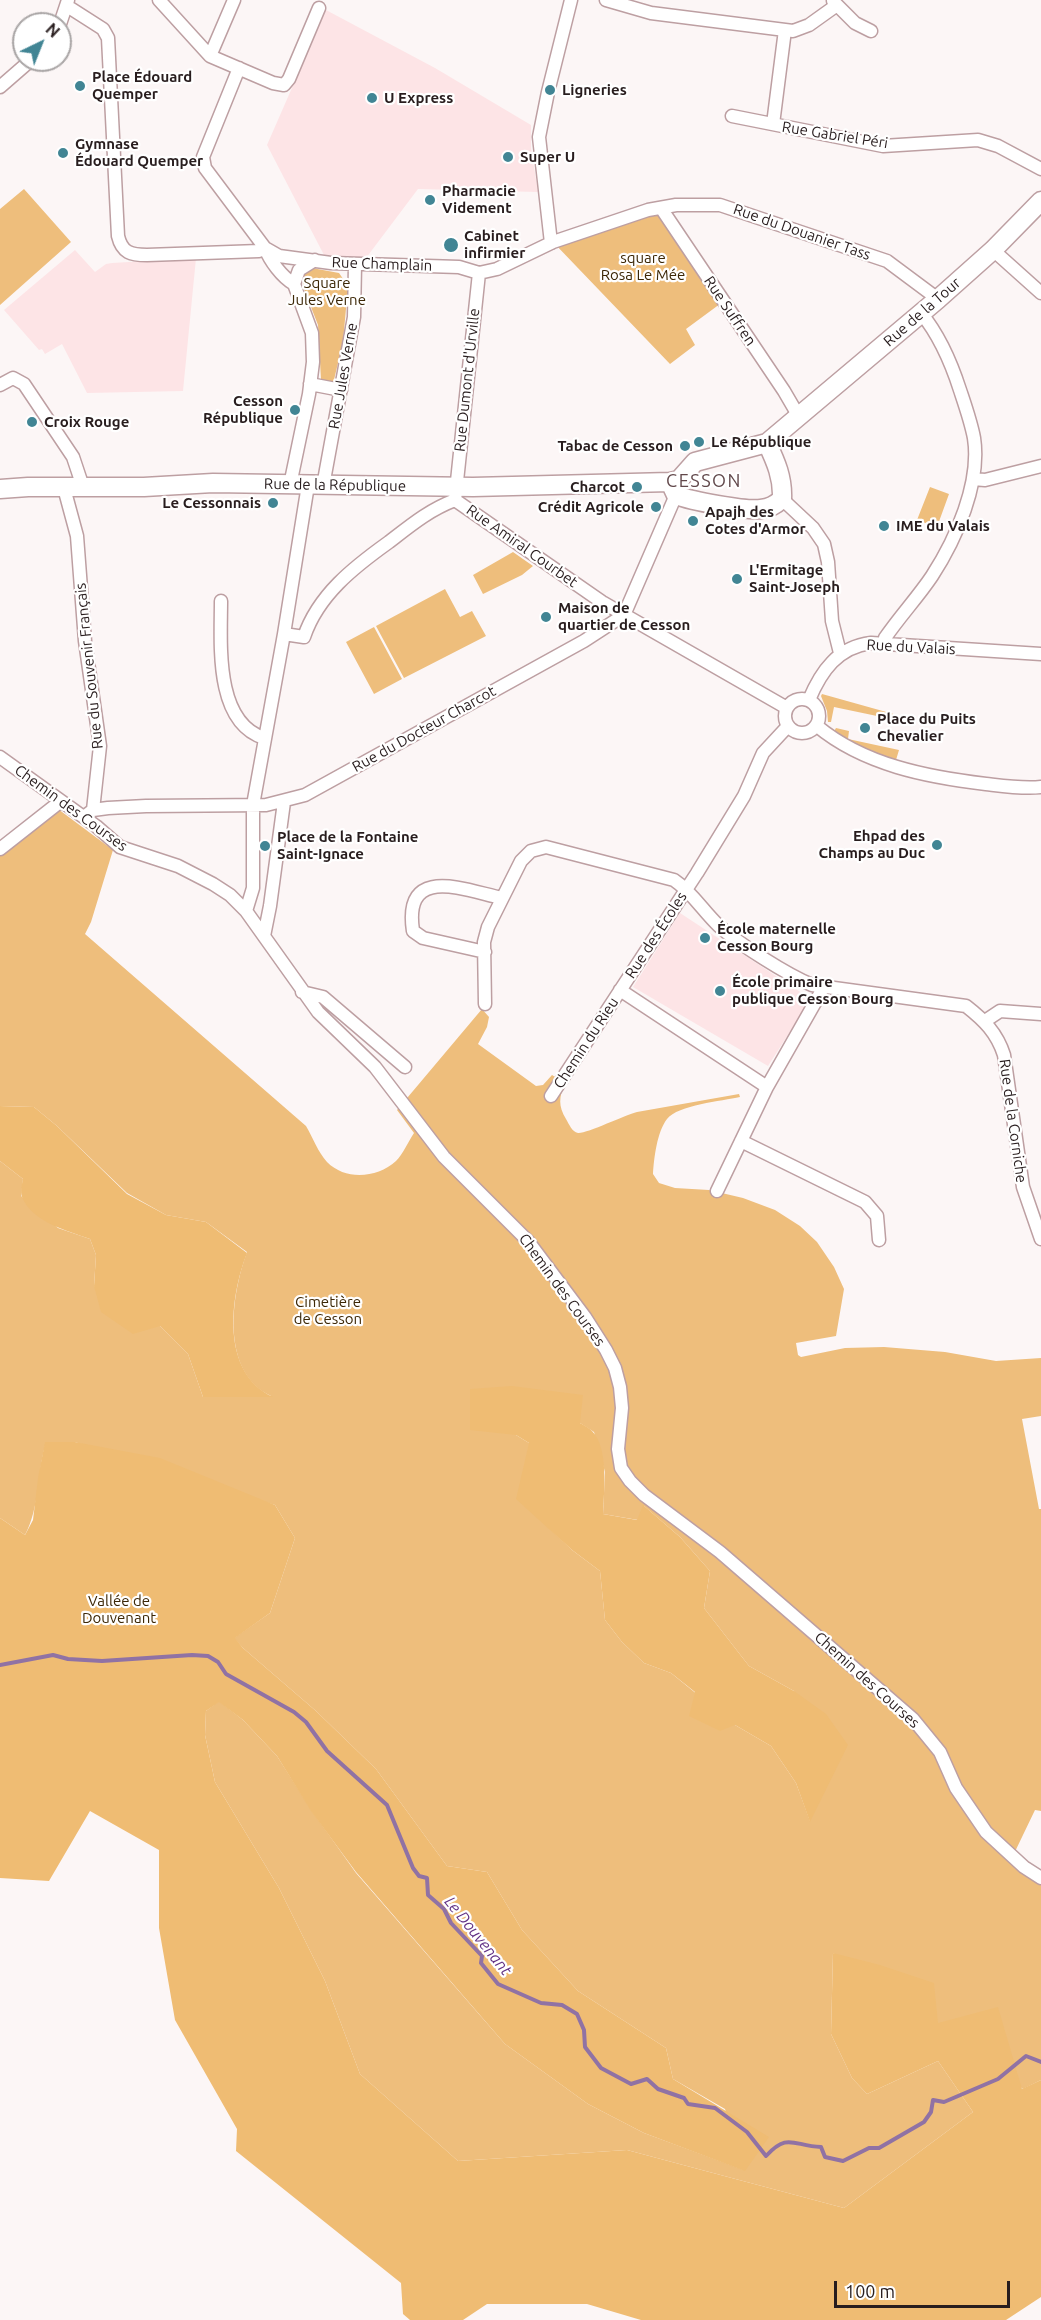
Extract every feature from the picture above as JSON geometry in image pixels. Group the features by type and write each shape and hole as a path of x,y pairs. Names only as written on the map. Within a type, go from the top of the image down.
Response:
{"street":[{"path":"159,0 210,56 273,83 284,85 319,8"},
{"path":"210,56 234,0"},
{"path":"550,243 539,137 570,0"},
{"path":"606,0 651,14 793,31 808,25 834,3 855,23 871,31"},
{"path":"68,3 103,29 108,38 118,237 125,251 131,255 147,255 259,251 265,248"},
{"path":"773,124 784,30"},
{"name":"Rue Jules Verne","path":"239,68 202,157 206,168 288,281 294,284 312,333 307,485"},
{"path":"0,87 17,72"},
{"name":"Rue Gabriel Péri","path":"732,116 884,146 978,140 998,146 1041,169"},
{"name":"Rue de la Tour","path":"798,416 834,388 993,250 1041,201"},
{"name":"Rue du Douanier Tass","path":"550,243 648,210 676,205 720,205 887,261 938,298"},
{"name":"Rue Suffren","path":"661,208 784,391 798,416"},
{"name":"Rue Champlain","path":"265,248 279,256 355,265 459,267 479,273 497,269 550,243"},
{"path":"993,250 1041,293"},
{"path":"294,284 299,270 315,260"},
{"name":"Rue Jules Verne","path":"307,485 340,390 354,316 355,265"},
{"name":"Rue Dumont d'Urville","path":"456,493 479,273"},
{"path":"884,644 885,638 932,576 948,549 971,492 973,479 974,440 963,398 948,354 921,313"},
{"path":"0,385 14,378 24,384 73,457 83,487"},
{"path":"310,384 340,390"},
{"path":"624,615 673,489 679,480 695,462 767,443 798,416"},
{"path":"767,443 780,471 782,499 813,528 824,544 828,562 832,621 840,653 823,672 809,700"},
{"path":"973,479 985,480 1041,466"},
{"name":"Rue de la République","path":"0,489 144,487 213,483 307,485 456,493 673,489 689,501 759,510 774,506 782,499"},
{"path":"246,910 253,888 253,806 284,634 307,485"},
{"name":"Rue du Souvenir Français","path":"64,488 77,536 85,641 100,746 88,813"},
{"path":"284,634 304,637 316,609 343,579 456,493"},
{"name":"Rue Amiral Courbet","path":"456,493 624,615 787,708"},
{"path":"221,601 221,664 225,689 244,727 254,735 264,738"},
{"name":"Rue du Docteur Charcot","path":"88,813 146,806 253,806 284,802 305,795 584,641 624,615"},
{"name":"Rue du Valais","path":"840,653 859,644 884,644 1041,654"},
{"path":"809,700 819,711 819,722 813,730 802,734 788,726 785,717 787,708 794,701 809,700"},
{"name":"Rue des Écoles","path":"767,1087 620,990 687,889 744,796 763,753 788,726"},
{"path":"817,726 856,751 899,768 950,780 1041,787"},
{"name":"Chemin des Courses","path":"0,757 61,801 88,813 120,847 178,866 213,884 230,895 246,910 318,1012 375,1067 451,1165 510,1220 585,1317 615,1368 622,1408 618,1449 621,1467 630,1481 644,1495 720,1552 913,1719 940,1752 956,1788 986,1832 1024,1867 1041,1878"},
{"path":"0,849 61,801"},
{"path":"264,936 284,802"},
{"path":"485,1004 484,942 488,927 521,861 531,850 546,847 674,880 687,889"},
{"path":"484,952 423,938 413,931 411,919 417,898 424,888 438,884 502,898"},
{"name":"Rue de la Corniche","path":"687,889 696,903 720,927 794,977 822,986 966,1006 984,1021 1000,1043 1004,1054 1023,1187 1041,1239"},
{"path":"717,1191 767,1087 821,992 822,986"},
{"name":"Chemin du Rieu","path":"551,1096 620,990"},
{"path":"302,992 323,997 405,1067"},
{"path":"984,1021 1000,1011 1041,1014"},
{"path":"741,1141 865,1202 877,1216 879,1240"}],"shaded area":[{"path":"326,10 435,68 531,125 531,148 538,192 418,189 366,258 324,255 267,145"},
{"path":"75,250 95,272 106,264 112,263 196,258 183,391 87,393 62,344 45,354 4,310"},
{"name":"École primaire publique Cesson Bourg","path":"680,913 811,999 768,1066 633,987"}],"green space":[{"path":"24,189 71,242 0,305 0,209"},
{"name":"square Rosa Le Mée","path":"661,208 724,301 686,329 695,345 670,364 553,242"},
{"name":"Square Jules Verne","path":"312,268 339,273 348,286 343,342 333,384 321,380 318,325 304,289 302,276"},
{"path":"930,487 949,494 937,527 917,520"},
{"path":"513,552 533,566 522,575 483,594 473,575"},
{"path":"445,589 460,617 472,611 486,636 404,678 376,626"},
{"path":"374,627 402,679 374,694 346,642"},
{"path":"822,694 897,715 896,720 834,707 831,722 828,722"},
{"path":"836,728 849,731 848,739 899,750 896,760 868,751 833,733"},
{"name":"Cimetière de Cesson","path":"58,809 113,850 91,922 85,934 306,1126 327,1162 343,1172 352,1175 371,1174 388,1167 399,1158 414,1133 397,1110 482,1009 489,1017 487,1027 478,1044 536,1086 543,1085 552,1075 565,1083 561,1097 563,1114 572,1129 578,1133 589,1131 637,1112 739,1094 740,1097 681,1110 667,1119 658,1138 653,1174 659,1183 675,1188 709,1190 743,1198 775,1210 800,1226 817,1242 834,1267 844,1289 836,1336 796,1343 798,1355 801,1357 845,1348 884,1347 945,1352 996,1361 1041,1358 1041,1416 1022,1419 1039,1509 1041,1509 1041,1811 1035,1810 1010,1862 1041,1885 1041,2080 1023,2089 938,2024 833,1953 831,2034 852,2078 867,2094 938,2061 973,2112 844,2208 627,2150 458,2161 360,2074 325,1981 279,1888 215,1782 205,1735 206,1711 219,1701 243,1720 277,1756 356,1873 505,2044 588,2104 644,2133 744,2170 725,2109 673,2079 666,2048 578,1991 522,1930 487,1872 447,1866 376,1769 316,1711 234,1638 270,1613 295,1538 275,1505 75,1442 46,1442 36,1501 25,1535 0,1518 0,1161 23,1179 21,1196 58,1228 90,1239 96,1255 94,1286 160,1326 188,1354 203,1397 271,1396 255,1385 243,1369 237,1351 234,1310 241,1270 247,1252 206,1222 166,1215 127,1193 34,1107 0,1106 0,852","holes":["580,1423 594,1432 605,1472 603,1514 638,1520 644,1506 680,1537 710,1571 704,1608 749,1666 794,1691 810,1821 796,1783 771,1746 735,1725 671,1673 644,1663 622,1642 605,1620 600,1571 572,1550 546,1525 529,1443 516,1435"]},
{"path":"0,1106 34,1107 57,1126 127,1194 166,1215 206,1222 247,1253 236,1291 234,1332 237,1352 244,1370 256,1385 273,1397 203,1397 188,1354 160,1326 133,1334 101,1312 94,1286 96,1255 90,1239 61,1229 34,1213 22,1197 23,1179 0,1161"},
{"path":"512,1386 583,1395 580,1423 591,1430 597,1439 603,1459 603,1514 637,1520 643,1505 680,1537 710,1571 704,1608 749,1666 794,1691 826,1714 848,1745 810,1822 796,1783 771,1746 735,1725 720,1731 689,1716 695,1692 671,1673 644,1663 622,1642 605,1620 600,1571 572,1550 516,1499 529,1443 516,1435 470,1430 470,1389"},
{"name":"Vallée de Douvenant","path":"45,1442 75,1442 160,1458 275,1505 295,1538 270,1613 235,1638 243,1648 316,1711 376,1769 447,1866 487,1872 522,1930 578,1991 666,2048 673,2079 769,2137 745,2171 644,2133 588,2104 505,2044 356,1872 311,1811 277,1756 243,1720 219,1702 206,1711 205,1735 215,1782 279,1888 325,1981 360,2074 458,2161 627,2150 844,2208 973,2112 938,2061 867,2094 852,2078 831,2034 833,1953 880,1965 934,1983 938,2023 998,2007 1022,2089 1041,2080 1041,2297 1006,2320 641,2320 587,2304 487,2304 463,2320 410,2320 403,2314 401,2283 236,2151 237,2129 175,2020 159,1928 159,1850 90,1811 49,1881 0,1878 0,1518 25,1535 33,1520"}],"waterway":[{"name":"Le Douvenant","path":"0,1665 53,1655 68,1659 102,1661 192,1655 208,1656 218,1662 226,1674 294,1712 306,1722 327,1751 387,1805 413,1868 419,1876 427,1878 428,1895 444,1909 451,1923 482,1956 481,1963 498,1984 541,2003 562,2005 577,2014 584,2030 585,2047 601,2068 631,2084 647,2079 658,2089 684,2098 688,2104 715,2108 747,2132 766,2156 780,2144 791,2142 821,2147 825,2157 843,2161 869,2148 879,2148 924,2122 931,2112 933,2100 944,2102 998,2079 1026,2056 1041,2062"}],"place":[{"name":"Place Édouard Quemper","path":"80,86"},
{"name":"Ligneries","path":"550,90"},
{"name":"U Express","path":"372,98"},
{"name":"Gymnase Édouard Quemper","path":"63,153"},
{"name":"Super U","path":"508,157"},
{"name":"Pharmacie Videment","path":"430,200"},
{"name":"Cabinet infirmier","path":"451,245"},
{"name":"Cesson République","path":"295,410"},
{"name":"Croix Rouge","path":"32,422"},
{"name":"Le République","path":"699,442"},
{"name":"Tabac de Cesson","path":"685,446"},
{"name":"Charcot","path":"637,487"},
{"name":"Le Cessonnais","path":"273,503"},
{"name":"Crédit Agricole","path":"656,507"},
{"name":"Apajh des Cotes d'Armor","path":"693,521"},
{"name":"IME du Valais","path":"884,526"},
{"name":"L'Ermitage Saint-Joseph","path":"737,579"},
{"name":"Maison de quartier de Cesson","path":"546,617"},
{"name":"Place du Puits Chevalier","path":"865,728"},
{"name":"Ehpad des Champs au Duc","path":"937,845"},
{"name":"Place de la Fontaine Saint-Ignace","path":"265,846"},
{"name":"École maternelle Cesson Bourg","path":"705,938"},
{"name":"École primaire publique Cesson Bourg","path":"720,991"}],"district":[{"name":"CESSON","path":"704,481"}]}
